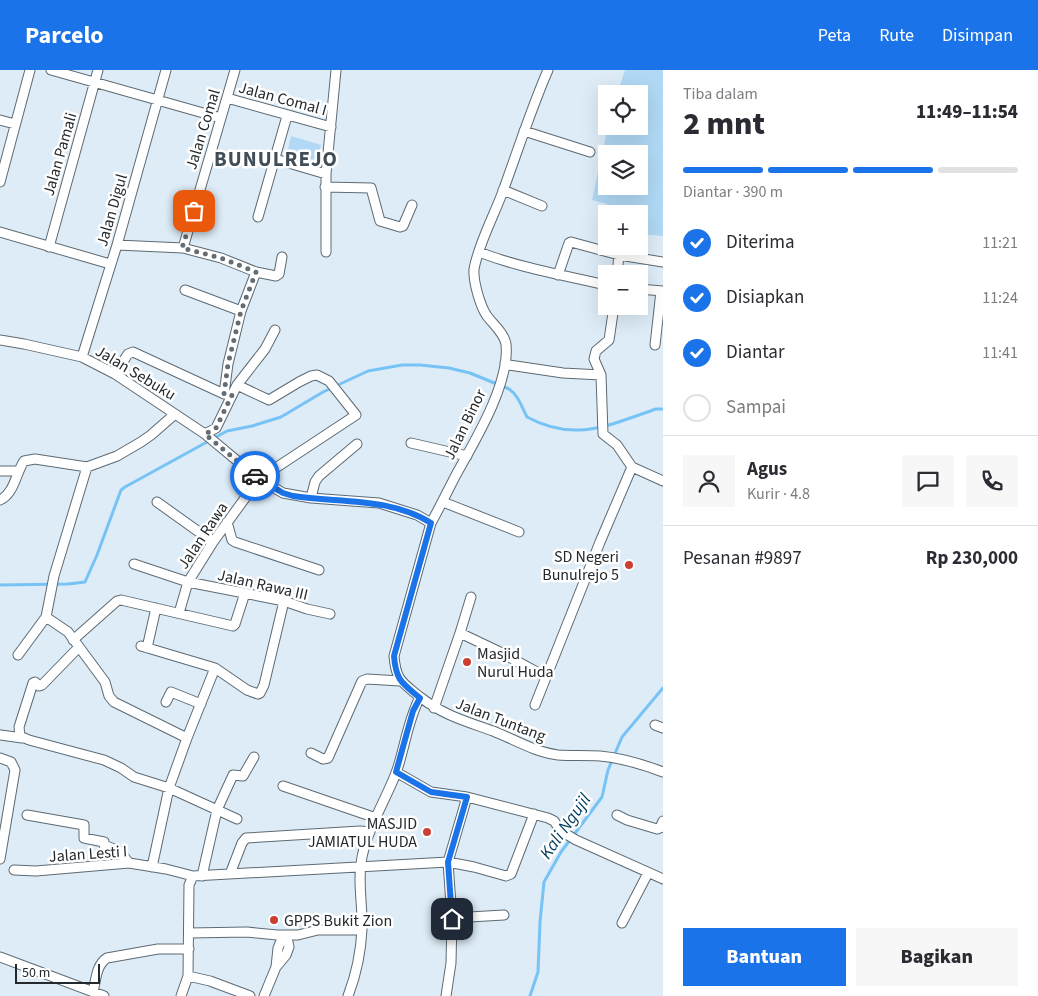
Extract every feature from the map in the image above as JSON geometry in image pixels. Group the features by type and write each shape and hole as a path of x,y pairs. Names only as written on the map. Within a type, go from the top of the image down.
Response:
{"street":[{"path":"51,70 221,118"},
{"name":"Jalan Pamali","path":"49,247 98,70"},
{"name":"Jalan Digul","path":"82,357 117,245 166,70"},
{"name":"Jalan Comal","path":"182,248 235,70"},
{"path":"326,252 325,187 336,70"},
{"name":"Jalan Binor","path":"400,681 394,656 431,523 496,398 505,362 506,343 482,306 477,291 474,271 479,252 548,70"},
{"path":"0,179 27,71"},
{"name":"Jalan Comal I","path":"227,98 331,127"},
{"path":"258,216 288,116"},
{"path":"0,120 15,124"},
{"path":"524,131 590,152"},
{"path":"275,159 326,174"},
{"path":"325,187 371,188 380,221 400,227 404,226 412,205"},
{"path":"504,190 542,206"},
{"path":"0,232 110,264"},
{"path":"558,275 569,243 598,249"},
{"path":"117,245 182,248 221,258 256,272 276,276 279,274 282,257"},
{"path":"479,252 500,261 598,283"},
{"path":"618,265 619,255 663,262"},
{"path":"207,436 216,428 228,395 228,364 241,311 256,272"},
{"path":"185,290 241,311"},
{"path":"648,290 662,291 655,345"},
{"path":"613,315 609,340 596,351 594,359 601,374 603,434 617,445 632,467 663,481"},
{"path":"228,395 265,349 275,330"},
{"name":"Jalan Sebuku","path":"0,340 82,357 114,374 207,436 259,479 283,493 311,498 379,503 417,515 431,523"},
{"path":"114,374 128,354 133,352 228,395"},
{"path":"505,362 509,365 563,373 601,374"},
{"name":"Jalan Rawa","path":"179,613 188,582 226,522 259,479 356,415 329,381 317,376 311,376 299,382 269,400 237,385"},
{"path":"0,500 7,497 24,461 35,459 87,467 117,456 141,442 174,414"},
{"path":"411,443 467,456"},
{"path":"311,498 315,482 319,476 357,444"},
{"path":"18,655 46,617 54,576 87,467"},
{"path":"535,705 632,467"},
{"path":"0,470 18,471"},
{"path":"157,502 213,542"},
{"path":"443,502 519,532"},
{"path":"226,522 232,540 235,542 319,570"},
{"name":"Jalan Rawa III","path":"134,564 188,582 284,601 330,614"},
{"path":"22,738 18,731 33,683 35,682 38,686 42,685 76,643 116,601 121,600 233,626 245,593"},
{"path":"434,708 471,596"},
{"path":"156,608 144,647 215,668 254,694 260,693 264,685 284,601"},
{"path":"46,617 68,632 105,682 109,696 117,705 187,738"},
{"path":"460,633 546,677"},
{"path":"152,867 169,788 215,668"},
{"path":"311,753 323,759 328,758 362,681 367,679 400,681"},
{"name":"Jalan Tuntang","path":"400,681 434,708 458,720 494,732 532,749 559,755 601,756 622,759 663,772"},
{"path":"166,702 171,692 200,704"},
{"path":"348,996 355,973 362,930 362,857 370,832 396,772 410,720 420,698"},
{"path":"1,735 22,738 104,760 134,777 169,788 237,819"},
{"path":"181,996 188,976 190,886 198,876 217,810 233,775 243,776 254,757"},
{"path":"0,758 10,762 15,770 0,859"},
{"path":"396,772 431,792 467,797 554,821 561,831 576,840 663,879"},
{"path":"283,786 376,818"},
{"path":"446,996 451,963 452,918 448,862 467,797"},
{"path":"198,876 448,862 504,876 511,874 534,814"},
{"path":"26,815 84,825 84,838 104,842 104,845 120,851 129,863"},
{"path":"617,815 657,829 660,828 663,821"},
{"path":"230,874 242,842 246,838 352,831 370,832"},
{"name":"Jalan Lesti I","path":"14,870 36,871 129,863 198,876"},
{"path":"622,923 648,873"},
{"path":"452,918 504,915"},
{"path":"189,933 248,932 287,938 318,930 362,930"},
{"path":"264,996 276,967 288,950 287,938"},
{"path":"93,992 99,966 107,958 158,949 189,949"},
{"path":"0,958 104,996"},
{"path":"188,976 210,981 250,996"}],"shaded area":[{"path":"625,70 663,70 663,236 648,235 648,205 607,205 592,200 598,172 598,195 648,195 648,145 604,145 606,135 648,135 648,85 620,85"},
{"path":"291,136 321,145 317,161 287,153"}],"waterway":[{"path":"0,585 85,582 121,490 125,487 227,431 281,417 323,392 368,371 402,365 420,365 449,368 470,373 509,389 518,398 527,417 544,425 561,429 592,429 623,421 656,409 663,409"},
{"name":"Kali Ngujil","path":"530,996 538,972 544,882 561,852 602,797 608,770 622,737 663,688"}],"way so far":[{"path":"194,211 182,248 210,254 256,272 241,311 228,364 224,394 232,395 216,428 205,434 255,476"}],"place":[{"name":"SD Negeri Bunulrejo 5","path":"629,565"},
{"name":"Masjid Nurul Huda","path":"467,662"},
{"name":"MASJID JAMIATUL HUDA","path":"427,832"},
{"name":"GPPS Bukit Zion","path":"274,920"}],"district":[{"name":"BUNULREJO","path":"276,159"}],"route":[{"path":"255,476 283,493 293,496 379,503 417,515 431,523 394,656 400,681 420,698 413,711 404,738 396,772 431,792 467,797 449,853 452,919"}]}
